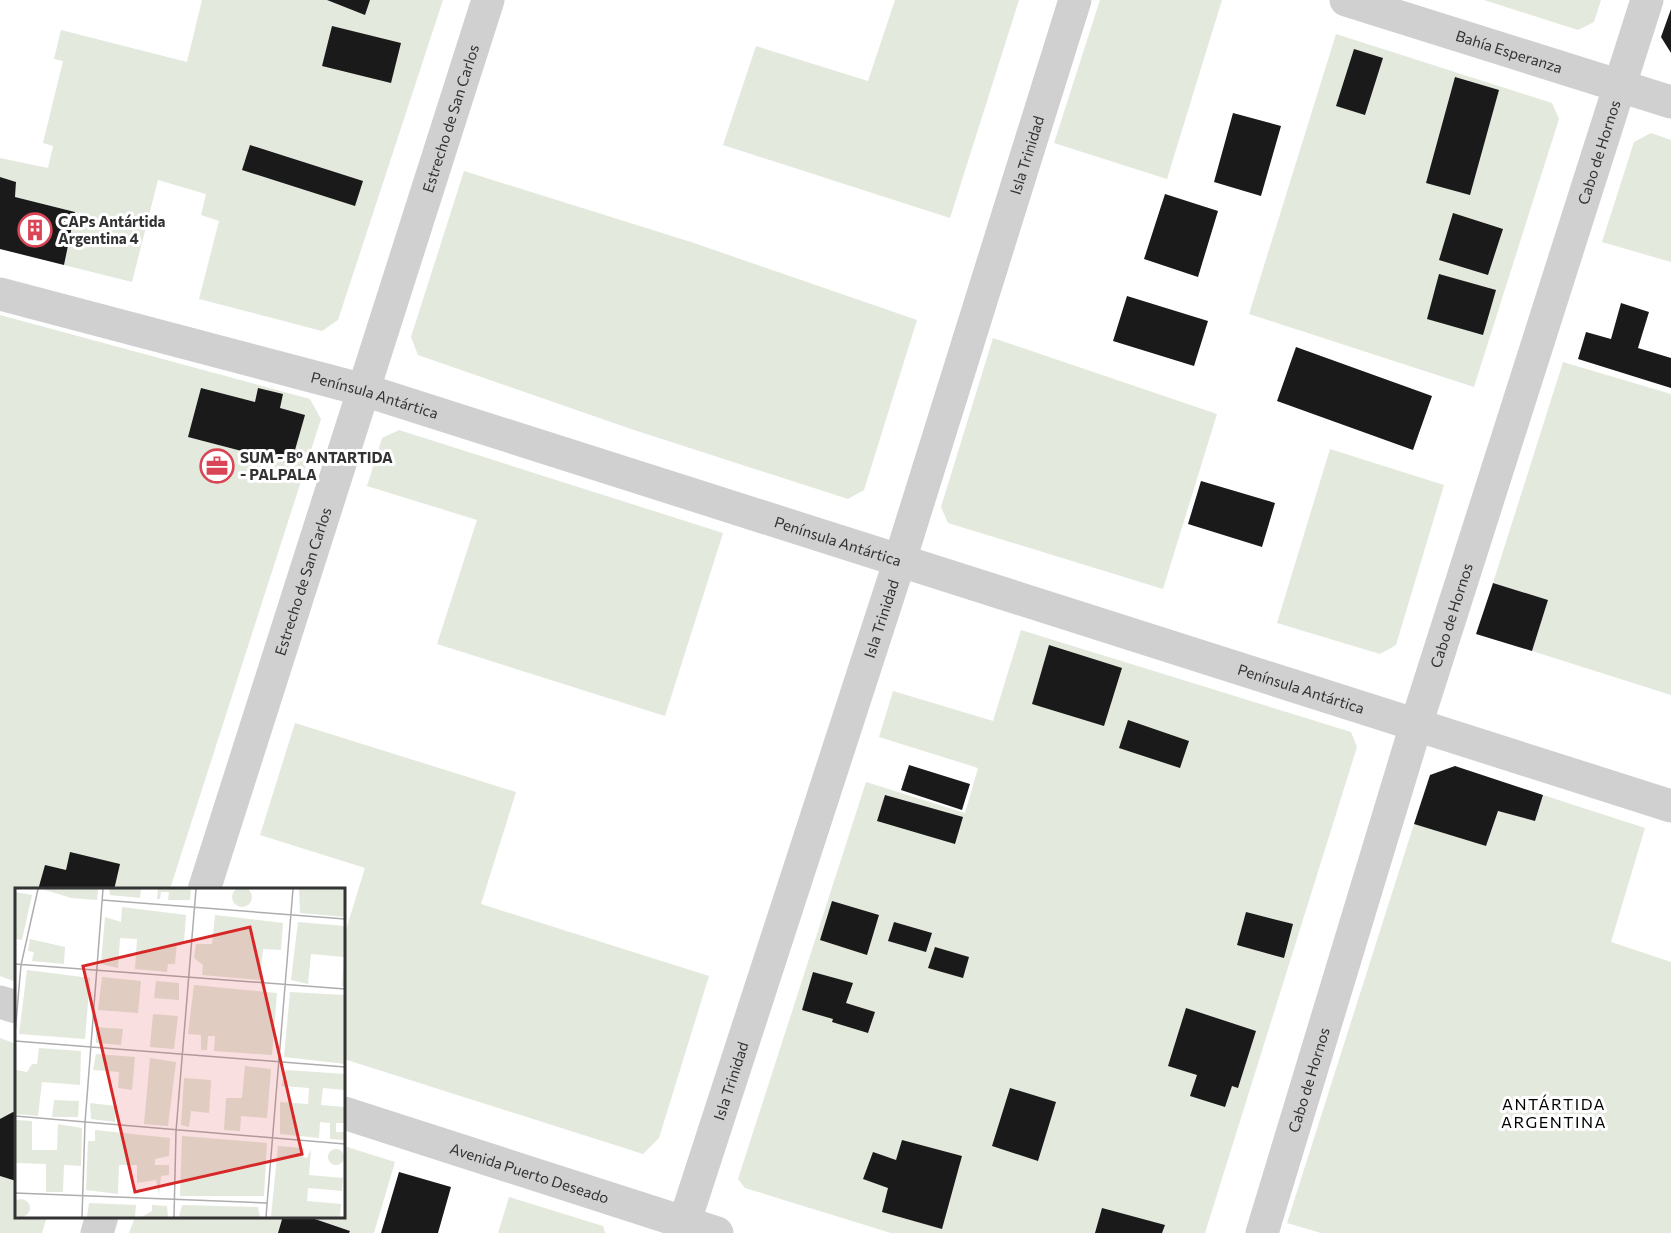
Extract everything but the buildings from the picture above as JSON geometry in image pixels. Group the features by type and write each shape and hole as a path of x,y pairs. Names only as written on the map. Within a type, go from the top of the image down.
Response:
{"street":[{"name":"Estrecho de San Carlos","path":"205,888 489,0"},
{"name":"Isla Trinidad","path":"682,1228 900,560 1075,0"},
{"name":"Bahía Esperanza","path":"1346,0 1671,102"},
{"name":"Cabo de Hornos","path":"1262,1233 1416,725 1647,0"},
{"name":"Península Antártica","path":"0,294 364,390 1671,806"},
{"path":"0,1002 15,1007"},
{"name":"Avenida Puerto Deseado","path":"345,1113 682,1228 717,1233"},
{"path":"97,1233 101,1218"}],"shaded area":[{"path":"202,0 443,0 338,320 322,331 199,299 219,221 201,215 206,194 158,180 132,282 64,265 75,212 15,197 16,182 0,177 0,158 48,168 53,146 43,143 63,61 54,59 61,30 187,62"},
{"path":"895,0 1019,0 950,218 723,145 756,46 868,81"},
{"path":"1100,0 1222,0 1167,179 1054,143"},
{"path":"1484,0 1601,0 1594,22 1578,30"},
{"path":"1336,34 1552,103 1559,119 1474,387 1249,314"},
{"path":"1651,133 1671,140 1671,262 1602,242 1634,142"},
{"path":"464,171 691,242 917,320 864,490 848,499 631,429 418,355 411,337"},
{"path":"0,315 310,399 321,419 170,888 15,888 15,982 0,976"},
{"path":"993,338 1217,414 1163,589 948,523 941,507"},
{"path":"1563,362 1671,394 1671,695 1532,651 1548,600 1493,583"},
{"path":"399,430 723,533 665,716 437,644 477,520 367,486 382,438"},
{"path":"1330,449 1444,485 1396,645 1380,654 1277,623"},
{"path":"1021,630 1351,732 1357,747 1205,1233 891,1233 745,1188 738,1179 866,782 965,813 978,768 879,737 893,691 993,721"},
{"path":"295,723 516,792 481,904 709,976 659,1138 643,1154 345,1059 345,933 365,868 260,835"},
{"path":"1543,795 1645,828 1611,942 1671,962 1671,1233 1321,1233 1287,1223 1414,824 1486,846 1498,811 1535,821"},
{"path":"0,1038 15,1044 15,1113 0,1119"},
{"path":"345,1146 395,1162 374,1233 129,1233 135,1218 345,1218"},
{"path":"0,1176 15,1181 15,1218 47,1218 42,1233 0,1233"},
{"path":"509,1197 603,1226 605,1233 498,1233"}],"place":[{"name":"CAPs Antártida Argentina 4","path":"35,230"},
{"name":"SUM - Bº ANTARTIDA - PALPALA","path":"217,466"}],"district":[{"name":"ANTÁRTIDA ARGENTINA","path":"1554,1112"}]}
